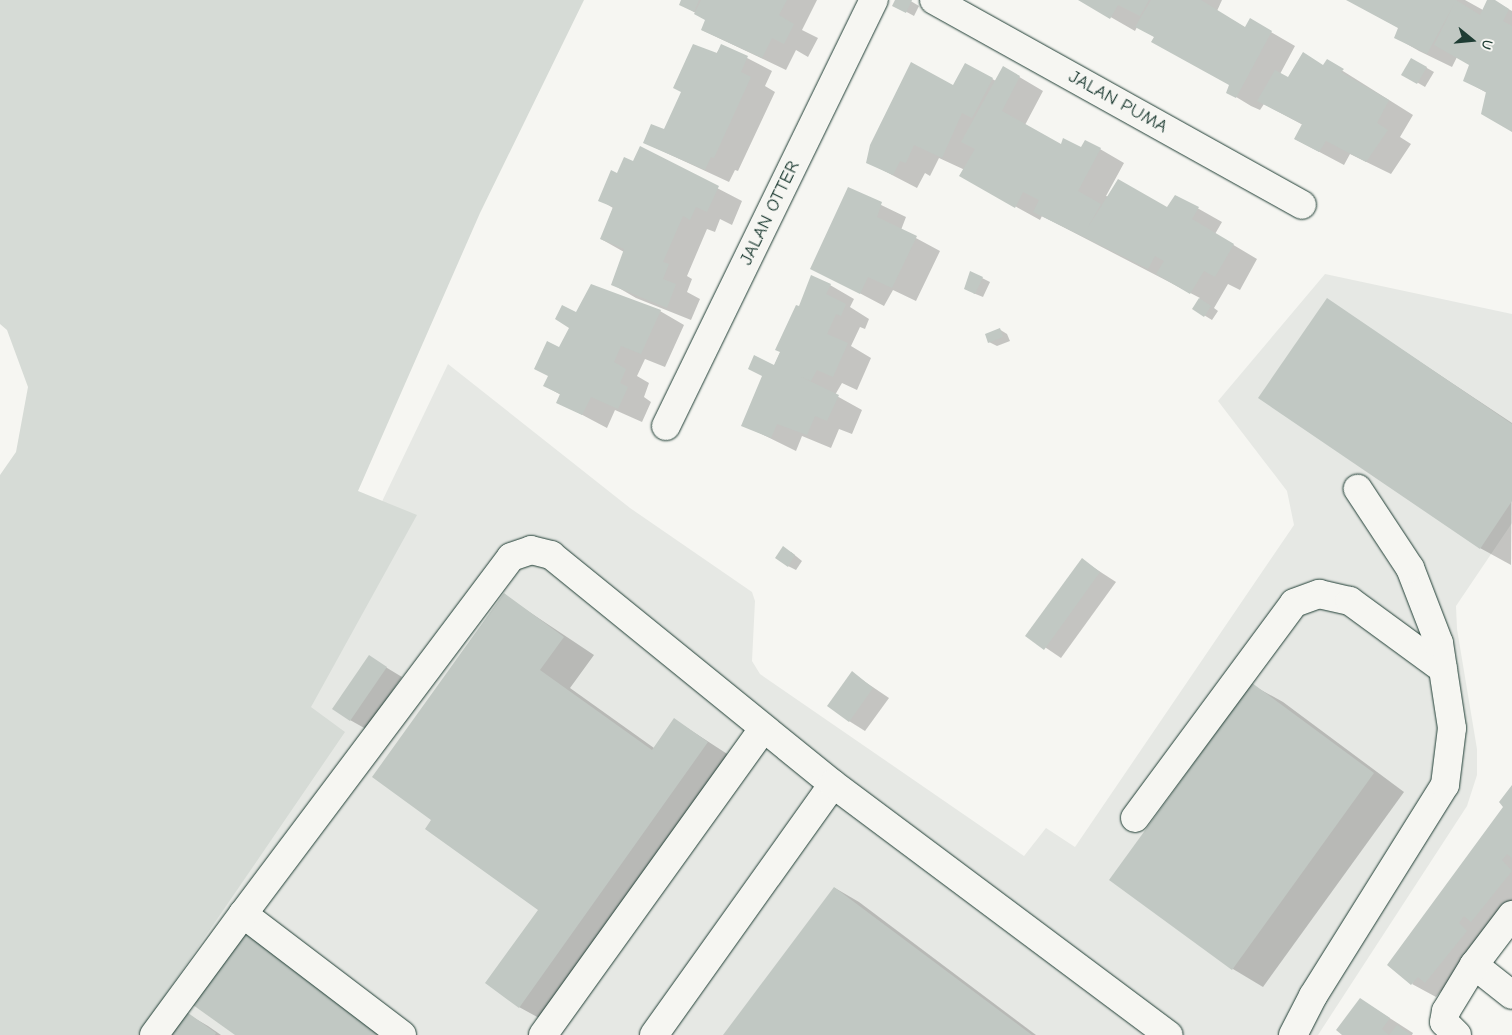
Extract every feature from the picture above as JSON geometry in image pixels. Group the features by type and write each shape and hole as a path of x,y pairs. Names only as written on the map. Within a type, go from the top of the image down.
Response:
{"street":[{"name":"JALAN OTTER","path":"666,426 874,0"},
{"name":"JALAN PUMA","path":"934,0 1302,205"},
{"path":"1293,1035 1313,996 1445,785 1452,728 1439,643 1410,568 1358,489"},
{"path":"154,1035 511,557 531,550 551,555 833,784 1168,1035"},
{"path":"1135,818 1294,602 1319,594 1350,602 1443,669"},
{"path":"542,1035 763,729"},
{"path":"654,1035 833,784"},
{"path":"244,914 402,1035"},
{"path":"1457,1035 1444,1022 1446,1011 1474,966 1512,916"},
{"path":"1474,966 1512,995"}],"shaded area":[{"path":"0,0 584,0 480,213 358,491 417,515 311,707 345,732 138,1035 0,1035 0,475 16,452 28,387 7,330 0,324"},
{"path":"1325,274 1512,314 1512,523 1456,606 1457,629 1477,749 1477,775 1467,806 1318,1035 126,1035 448,364 630,508 752,592 755,601 752,661 760,674 1024,856 1046,828 1075,847 1294,525 1287,491 1218,401"}],"building":[{"path":"681,0 699,0 694,12 679,5"},
{"path":"701,0 787,0 779,15 794,24 784,44 772,38 762,58 701,30 705,20 694,14"},
{"path":"895,0 912,0 906,13 892,6"},
{"path":"1078,0 1149,0 1140,16 1118,5 1110,19"},
{"path":"1151,0 1201,0 1245,27 1250,18 1272,31 1236,98 1226,93 1229,85 1151,42 1154,37 1135,27"},
{"path":"1346,0 1456,0 1480,15 1487,0 1495,0 1509,9 1503,21 1512,26 1512,132 1481,114 1486,92 1463,81 1469,65 1434,45 1454,4 1427,54 1394,38 1398,28"},
{"path":"693,44 717,53 721,44 748,56 741,72 751,77 714,158 711,157 705,170 643,143 651,124 664,129 681,92 673,88"},
{"path":"1303,52 1323,65 1327,59 1344,69 1341,72 1389,100 1377,123 1388,130 1366,162 1326,141 1319,152 1294,139 1302,124 1257,101 1275,70 1288,77"},
{"path":"1411,58 1427,67 1417,84 1401,75"},
{"path":"911,62 953,85 965,63 993,78 972,118 962,113 942,158 914,145 906,163 900,161 893,175 866,163 870,145"},
{"path":"1003,66 1020,76 1002,111 1061,144 1063,138 1081,147 1085,140 1101,148 1078,191 1101,204 1087,229 1118,179 1167,207 1175,195 1199,207 1192,219 1234,244 1215,277 1204,271 1190,294 1156,274 1164,261 1155,256 1148,269 1033,212 1039,200 1023,192 1015,208 959,176 975,149 961,142"},
{"path":"640,146 719,186 707,212 696,207 690,220 683,216 663,262 669,264 663,279 676,284 667,308 611,285 624,249 600,239 613,207 598,201 611,170 617,173 624,157 633,161"},
{"path":"848,187 882,202 877,217 917,236 892,288 868,277 860,294 810,269"},
{"path":"970,271 983,277 975,294 964,289"},
{"path":"811,275 831,284 826,294 846,304 841,316 836,314 827,334 848,343 833,377 817,370 811,381 801,377 839,395 827,421 815,416 807,435 777,424 771,438 741,426 762,376 748,369 754,355 774,365 780,352 775,350 796,305 799,306"},
{"path":"591,284 661,310 641,354 621,346 614,362 626,369 620,383 628,387 618,409 591,397 582,415 556,403 560,394 543,386 548,376 534,369 547,341 559,347 569,328 555,319 562,305 576,312"},
{"path":"1199,298 1211,306 1204,317 1192,309"},
{"path":"1327,298 1512,424 1512,501 1480,549 1258,398"},
{"path":"1000,328 1003,337 988,343 985,334"},
{"path":"783,546 795,555 788,567 775,558"},
{"path":"1082,558 1100,572 1044,650 1025,636"},
{"path":"504,593 564,637 540,670 652,750 674,718 708,742 519,1008 485,983 538,910 425,829 431,820 372,777"},
{"path":"369,655 387,667 350,721 332,709"},
{"path":"852,671 873,688 849,722 827,706"},
{"path":"1252,683 1374,773 1232,970 1109,880"},
{"path":"1512,785 1512,858 1507,854 1502,860 1512,871 1471,922 1464,916 1459,923 1467,931 1425,983 1418,977 1411,985 1387,965 1503,807 1499,802"},
{"path":"834,887 1032,1035 723,1035"},
{"path":"245,932 390,1035 235,1035 193,1005"},
{"path":"1360,998 1390,1018 1382,1029 1389,1035 1342,1035 1336,1030"},
{"path":"184,1010 216,1033 215,1035 167,1035"},
{"path":"1397,1025 1411,1035 1389,1035"}]}
